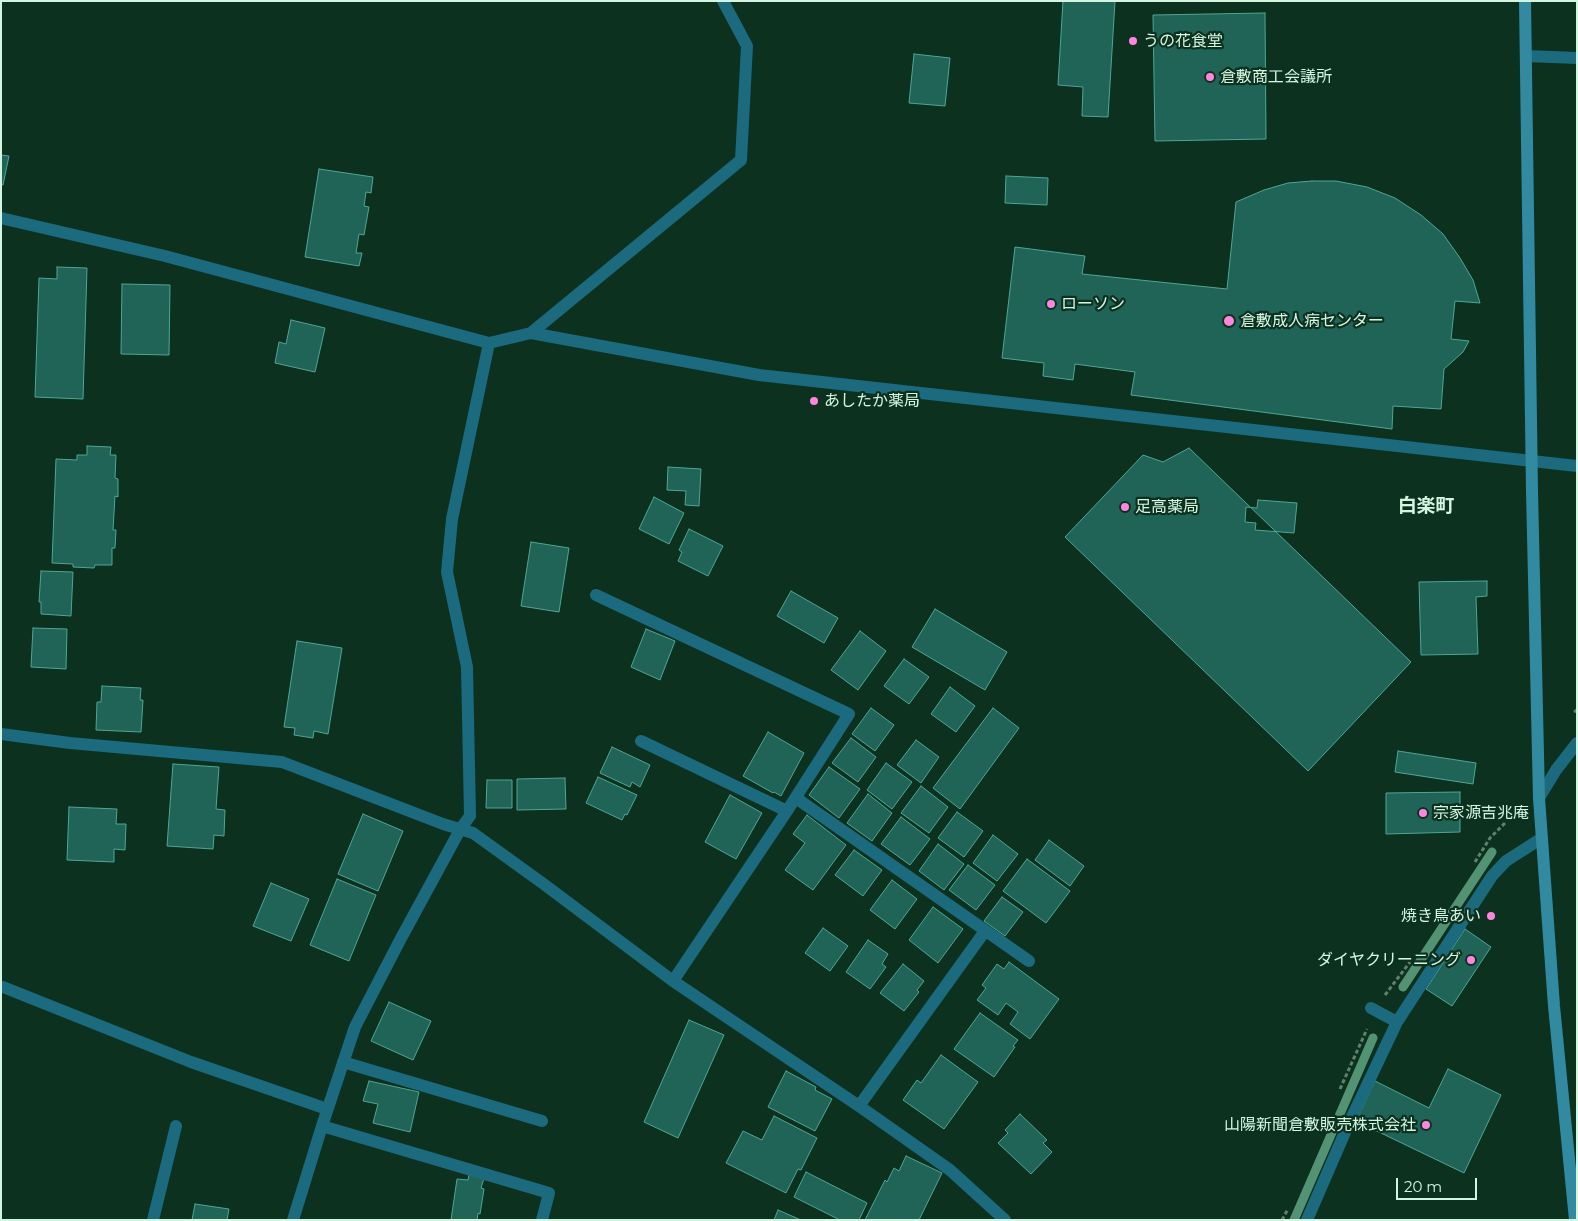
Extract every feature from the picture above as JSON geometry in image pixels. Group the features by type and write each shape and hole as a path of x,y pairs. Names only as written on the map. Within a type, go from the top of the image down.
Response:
{"street":[{"path":"531,333 742,160 747,46 723,1"},
{"path":"1526,1 1531,461 1539,798 1554,1006 1575,1220"},
{"path":"1526,56 1577,58"},
{"path":"1,218 164,256 489,343 531,333 759,375 1577,466"},
{"path":"293,1220 327,1109 355,1027 461,828 470,816 468,667 447,572 452,519 489,343"},
{"path":"596,596 849,714 787,812 673,980"},
{"path":"1,734 80,744 282,762 444,824 473,833 673,980 950,1170 1005,1220"},
{"path":"641,741 787,812"},
{"path":"1539,798 1556,770 1577,743"},
{"path":"796,798 1029,961"},
{"path":"1307,1220 1396,1022 1492,876 1506,861 1542,838"},
{"path":"859,1106 985,930"},
{"path":"2,987 191,1062 327,1109"},
{"path":"1371,1008 1396,1022"},
{"path":"343,1062 542,1121"},
{"path":"153,1220 176,1126"},
{"path":"322,1126 548,1193 542,1220"}],"building":[{"path":"1063,1 1115,1 1108,117 1082,116 1083,87 1058,85"},
{"name":"倉敷商工会議所","path":"1265,13 1266,139 1155,141 1153,15"},
{"path":"914,54 950,58 945,106 909,103"},
{"path":"1,155 9,156 3,185 1,185"},
{"path":"319,169 373,177 371,193 366,192 364,206 369,207 364,235 359,234 356,253 362,253 359,266 305,257"},
{"path":"1006,176 1048,178 1047,205 1005,203"},
{"name":"倉敷成人病センター","path":"1336,181 1367,187 1395,198 1421,215 1443,234 1473,280 1480,303 1455,301 1451,339 1469,341 1463,352 1444,369 1441,409 1393,406 1392,429 1131,395 1135,372 1075,364 1073,380 1043,376 1044,363 1002,358 1015,247 1085,256 1082,274 1227,289 1236,202 1264,190 1288,183"},
{"path":"57,267 87,268 83,399 35,397 39,278 57,279"},
{"path":"122,284 170,285 169,355 121,354"},
{"path":"291,320 325,328 315,372 275,363 279,342 286,344"},
{"path":"87,446 111,447 110,455 116,455 115,478 118,479 118,497 115,496 113,530 116,530 115,548 112,548 112,565 95,565 94,568 52,563 56,459 77,460 77,455 87,455"},
{"path":"1189,448 1411,662 1308,771 1065,537 1143,455 1163,462"},
{"path":"668,467 701,469 699,506 685,505 686,491 667,490"},
{"path":"654,497 684,513 669,544 639,529"},
{"path":"1258,500 1297,503 1294,533 1255,530 1256,523 1245,522 1246,507 1257,508"},
{"path":"689,529 723,546 708,576 678,561 682,552 679,550"},
{"path":"531,542 569,548 559,612 521,606"},
{"path":"41,571 73,572 71,616 41,614 41,602 39,602"},
{"path":"1487,581 1487,596 1476,597 1478,654 1421,655 1419,582"},
{"path":"791,591 838,618 824,643 777,616"},
{"path":"935,609 1007,652 985,690 912,647"},
{"path":"33,628 67,629 66,669 31,667"},
{"path":"646,629 675,641 660,680 631,667"},
{"path":"860,631 886,651 858,690 831,670"},
{"path":"297,641 342,648 328,734 314,731 313,738 294,735 295,728 284,727"},
{"path":"904,659 929,677 909,704 884,686"},
{"path":"102,686 141,688 140,700 143,700 141,732 96,730 97,702 101,702"},
{"path":"950,687 975,706 956,732 931,714"},
{"path":"871,708 894,725 875,751 852,734"},
{"path":"993,708 1019,728 960,809 933,788"},
{"path":"768,732 804,753 781,796 743,776"},
{"path":"851,738 876,757 858,782 832,763"},
{"path":"916,740 939,757 921,783 897,765"},
{"path":"612,747 650,765 640,787 632,782 630,787 600,773"},
{"path":"1398,751 1476,763 1473,784 1395,772"},
{"path":"886,763 912,782 892,809 867,790"},
{"path":"173,764 219,767 216,809 225,810 224,836 214,835 213,849 167,846"},
{"path":"829,767 860,789 839,818 809,795"},
{"path":"598,777 637,795 627,815 625,814 622,820 586,803"},
{"path":"565,778 566,809 517,810 517,779"},
{"path":"487,780 512,780 512,808 486,808"},
{"path":"921,786 948,807 929,833 901,813"},
{"name":"宗家源吉兆庵","path":"1460,792 1460,832 1386,834 1386,793"},
{"path":"868,794 892,813 872,841 847,823"},
{"path":"730,795 762,813 736,859 705,842"},
{"path":"69,807 117,809 116,824 126,824 125,850 114,849 114,862 67,860"},
{"path":"957,812 983,831 964,857 938,838"},
{"path":"363,814 403,831 378,891 338,874"},
{"path":"807,815 846,845 813,890 785,870 805,843 793,834"},
{"path":"901,817 930,839 910,865 881,844"},
{"path":"993,835 1018,854 997,881 973,863"},
{"path":"1049,840 1084,866 1070,886 1035,860"},
{"path":"938,844 964,864 944,890 919,871"},
{"path":"854,850 882,870 863,896 835,875"},
{"path":"1027,859 1070,891 1046,923 1003,891"},
{"path":"968,865 995,885 976,910 949,890"},
{"path":"337,879 376,895 349,961 310,945"},
{"path":"892,880 917,899 895,929 870,910"},
{"path":"271,883 309,899 291,941 253,926"},
{"path":"1002,897 1023,912 1005,936 984,921"},
{"path":"933,907 963,929 938,963 909,940"},
{"path":"823,928 848,946 830,971 805,953"},
{"path":"1465,929 1491,947 1452,1006 1426,989"},
{"path":"868,940 888,954 882,964 886,967 870,989 846,972"},
{"path":"1009,962 1059,999 1030,1039 1010,1024 1018,1012 1006,1003 998,1015 977,1000 986,988 982,985 997,964 1004,969"},
{"path":"903,964 924,981 917,990 919,992 904,1011 880,993"},
{"path":"389,1002 431,1021 413,1060 371,1041"},
{"path":"980,1013 1018,1040 994,1077 954,1049"},
{"path":"689,1020 724,1035 678,1138 644,1122"},
{"path":"941,1055 978,1082 944,1129 903,1100 917,1080 921,1083"},
{"name":"山陽新聞倉敷販売株式会社","path":"1448,1069 1501,1095 1464,1173 1356,1121 1375,1081 1429,1108"},
{"path":"786,1071 816,1087 815,1090 832,1099 815,1131 768,1107"},
{"path":"369,1081 419,1092 410,1132 373,1123 378,1104 363,1101"},
{"path":"1020,1114 1047,1140 1043,1143 1052,1152 1031,1174 998,1143 1008,1133 1005,1130"},
{"path":"774,1116 817,1138 801,1170 798,1169 786,1193 726,1163 743,1131 762,1140"},
{"path":"906,1156 942,1173 919,1220 865,1220 885,1180 887,1182 894,1168 899,1171"},
{"path":"806,1172 867,1203 859,1220 840,1220 794,1197"},
{"path":"469,1175 484,1178 481,1188 484,1189 480,1214 478,1213 477,1220 451,1220 457,1179 468,1180"},
{"path":"195,1204 229,1209 227,1220 192,1220"},
{"path":"778,1210 801,1220 774,1220"}],"waterway":[{"path":"1403,987 1492,852"},
{"path":"1294,1220 1373,1038"}],"place":[{"name":"うの花食堂","path":"1133,41"},
{"name":"倉敷商工会議所","path":"1210,77"},
{"name":"ローソン","path":"1051,304"},
{"name":"倉敷成人病センター","path":"1229,321"},
{"name":"あしたか薬局","path":"814,401"},
{"name":"足高薬局","path":"1125,507"},
{"name":"宗家源吉兆庵","path":"1423,813"},
{"name":"焼き鳥あい","path":"1491,916"},
{"name":"ダイヤクリーニング","path":"1471,960"},
{"name":"山陽新聞倉敷販売株式会社","path":"1426,1125"}],"district":[{"name":"白楽町","path":"1426,506"}]}
